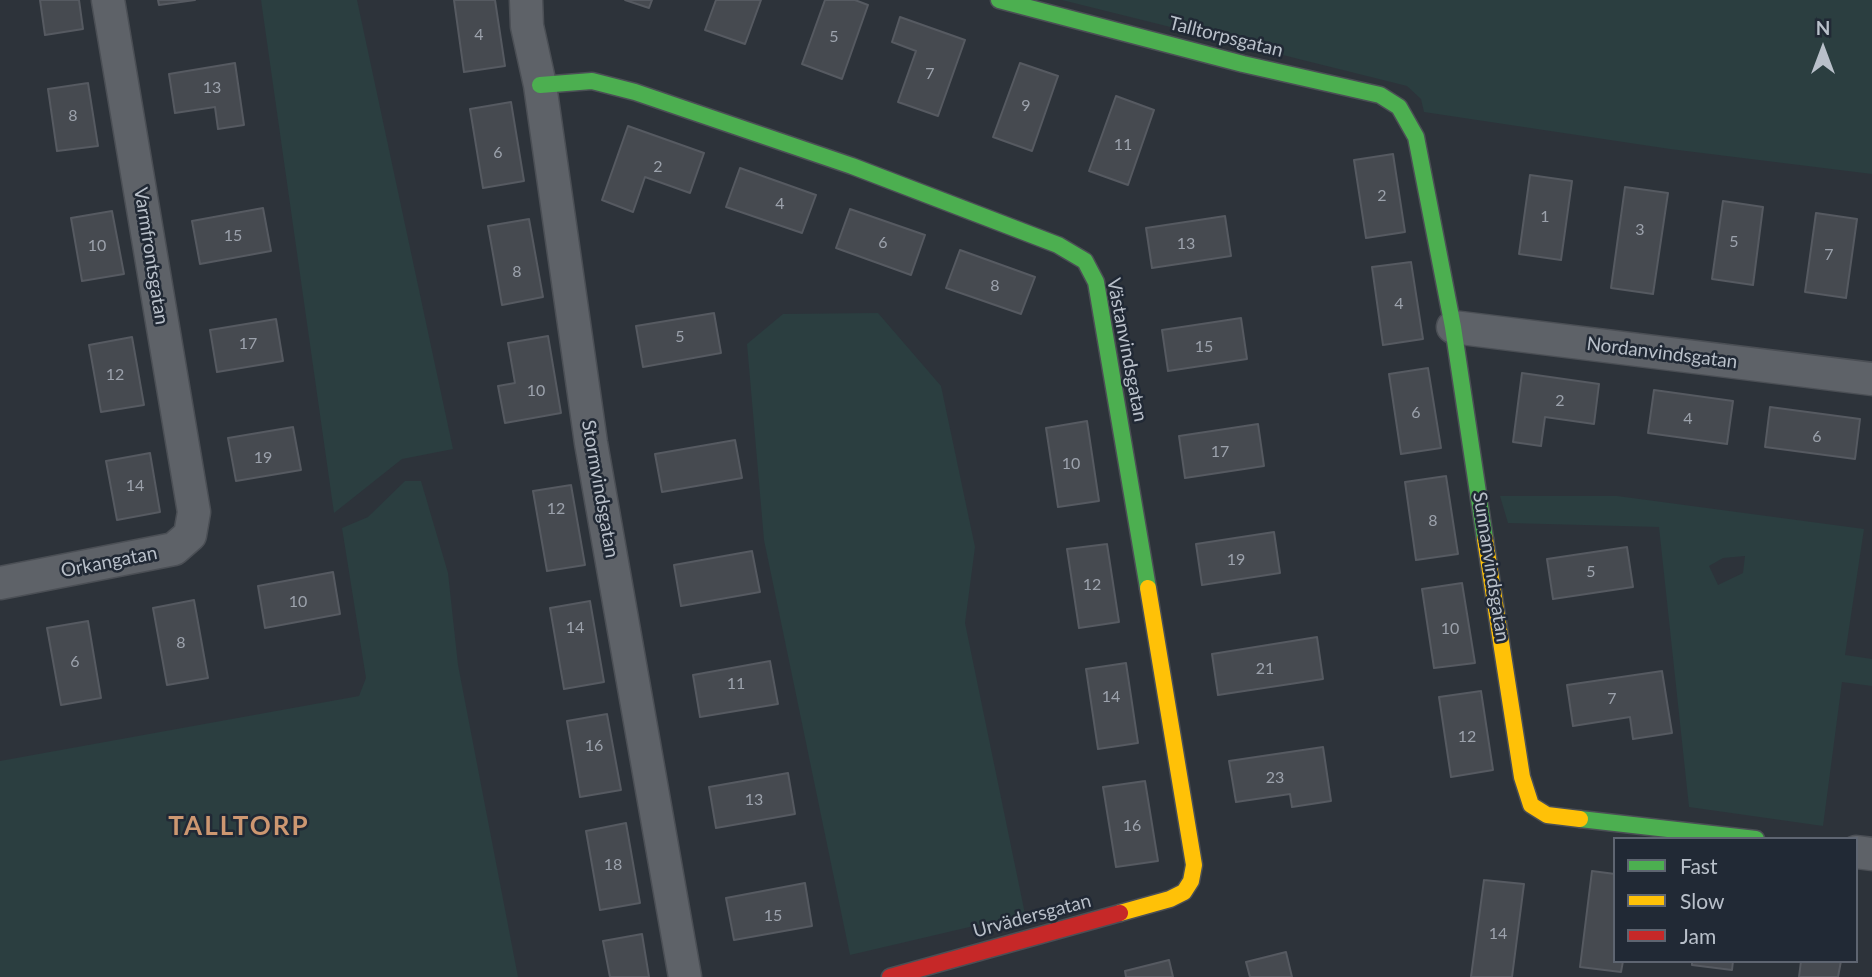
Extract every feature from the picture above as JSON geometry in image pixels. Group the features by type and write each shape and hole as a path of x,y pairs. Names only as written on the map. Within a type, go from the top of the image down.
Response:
{"street":[{"name":"Varmfrontsgatan","path":"108,0 194,512"},
{"name":"Stormvindsgatan","path":"526,0 527,26 540,85 591,443 685,977"},
{"name":"Talltorpsgatan","path":"999,0 1243,64 1380,94 1399,107"},
{"name":"Västanvindsgatan","path":"540,85 592,81 635,92 852,166 1058,245 1085,261 1096,282 1194,866 1191,881 1184,892"},
{"name":"Sunnanvindsgatan","path":"1399,107 1416,137 1453,327 1522,777 1531,805 1547,815 1739,837"},
{"name":"Nordanvindsgatan","path":"1453,327 1872,379"},
{"name":"Orkangatan","path":"0,583 174,549 190,535 194,512"},
{"name":"Urvädersgatan","path":"890,977 1170,900 1184,892"}],"shaded area":[{"path":"261,0 357,0 453,449 402,459 334,513"},
{"path":"1062,0 1872,0 1872,174 1670,149 1424,112 1421,99 1407,86"},
{"path":"878,313 941,386 975,547 965,623 1025,914 850,955 764,540 747,344 783,314"},
{"path":"405,481 421,481 448,573 458,665 518,977 0,977 0,761 359,696 366,678 342,528 368,517"},
{"path":"1500,496 1617,496 1864,529 1845,655 1872,659 1872,686 1842,682 1823,826 1689,807 1659,527 1508,523","holes":["1745,556 1743,573 1718,585 1709,566 1723,558"]}],"building":[{"path":"40,0 79,0 83,29 45,35"},
{"path":"158,0 195,0 159,5"},
{"path":"454,0 495,0 505,66 464,72"},
{"path":"625,0 652,0 649,8"},
{"path":"716,0 761,0 745,44 705,30"},
{"path":"825,0 855,0 868,5 842,79 802,64"},
{"path":"900,17 965,40 938,116 898,102 916,51 892,42"},
{"path":"235,63 244,125 218,129 215,107 175,113 169,74"},
{"path":"1020,63 1058,76 1032,151 993,137"},
{"path":"88,83 98,146 57,151 48,89"},
{"path":"1116,96 1154,110 1128,185 1089,171"},
{"path":"511,102 524,181 483,188 470,109"},
{"path":"628,126 704,153 690,193 645,177 633,212 602,200"},
{"path":"1393,154 1405,232 1366,238 1354,160"},
{"path":"740,168 816,195 802,233 726,207"},
{"path":"1530,175 1572,181 1561,260 1519,254"},
{"path":"1625,187 1668,193 1653,294 1611,288"},
{"path":"1723,201 1763,207 1753,285 1712,279"},
{"path":"263,208 271,251 200,264 192,221"},
{"path":"850,209 925,235 911,275 836,248"},
{"path":"112,211 124,274 82,281 71,218"},
{"path":"1816,213 1857,219 1846,298 1805,292"},
{"path":"1225,216 1231,256 1152,268 1146,228"},
{"path":"529,219 543,297 502,305 488,226"},
{"path":"960,250 1035,277 1021,314 946,288"},
{"path":"1411,262 1423,339 1383,345 1372,267"},
{"path":"714,313 721,353 643,367 636,326"},
{"path":"1241,318 1247,359 1168,371 1162,330"},
{"path":"276,319 283,361 217,372 210,330"},
{"path":"548,336 561,413 505,423 498,386 515,383 508,343"},
{"path":"132,337 144,405 101,412 89,345"},
{"path":"1428,368 1441,448 1401,454 1389,374"},
{"path":"1522,373 1599,384 1594,424 1545,417 1541,446 1513,442"},
{"path":"1654,390 1733,401 1727,444 1648,433"},
{"path":"1770,407 1860,419 1855,459 1765,447"},
{"path":"1087,421 1099,501 1058,507 1046,428"},
{"path":"1258,424 1264,466 1185,478 1179,436"},
{"path":"293,427 301,470 236,481 228,438"},
{"path":"735,440 742,478 662,492 655,454"},
{"path":"150,453 160,512 117,520 106,461"},
{"path":"1446,476 1458,554 1416,560 1405,482"},
{"path":"571,485 585,565 547,571 533,491"},
{"path":"1274,532 1280,573 1202,585 1196,544"},
{"path":"1107,544 1119,622 1079,628 1067,549"},
{"path":"1627,547 1633,587 1553,599 1547,559"},
{"path":"752,551 760,592 681,606 674,565"},
{"path":"333,572 340,614 265,628 258,586"},
{"path":"1462,583 1475,663 1434,668 1422,589"},
{"path":"194,600 208,678 167,685 153,608"},
{"path":"590,601 604,682 564,689 550,608"},
{"path":"88,621 101,698 61,705 47,628"},
{"path":"1317,637 1323,679 1218,695 1212,654"},
{"path":"770,661 778,704 700,717 693,675"},
{"path":"1126,663 1138,743 1098,749 1086,669"},
{"path":"1662,671 1672,733 1633,739 1630,717 1573,726 1567,685"},
{"path":"1481,691 1493,770 1451,777 1439,697"},
{"path":"607,714 621,790 580,797 567,721"},
{"path":"1323,747 1331,801 1292,807 1290,794 1236,802 1229,761"},
{"path":"788,773 795,814 716,828 709,787"},
{"path":"1145,781 1158,861 1116,867 1103,787"},
{"path":"626,823 640,903 600,910 586,831"},
{"path":"1592,871 1613,874 1613,963 1623,963 1621,972 1580,967"},
{"path":"1484,880 1524,884 1512,977 1471,977"},
{"path":"805,883 812,926 734,940 726,898"},
{"path":"642,934 649,977 610,977 603,941"},
{"path":"1286,952 1292,977 1250,977 1246,962"},
{"path":"1169,960 1173,977 1126,977 1125,971"},
{"path":"1692,963 1733,963 1732,970"},
{"path":"1801,963 1841,963 1838,977 1799,977"}],"traffic: fast":[{"path":"999,0 1243,64 1380,95 1399,107 1416,137 1453,327 1485,539"},
{"path":"540,85 592,81 635,92 852,166 1058,245 1085,261 1096,282 1148,588"},
{"path":"1580,819 1738,837"}],"traffic: slow":[{"path":"1485,539 1522,777 1531,805 1547,815 1580,819"},
{"path":"1120,913 1170,899 1184,892 1191,881 1194,865 1148,588"}],"traffic: jam":[{"path":"890,977 1120,913"}],"district":[{"name":"TALLTORP","path":"239,827"}]}
